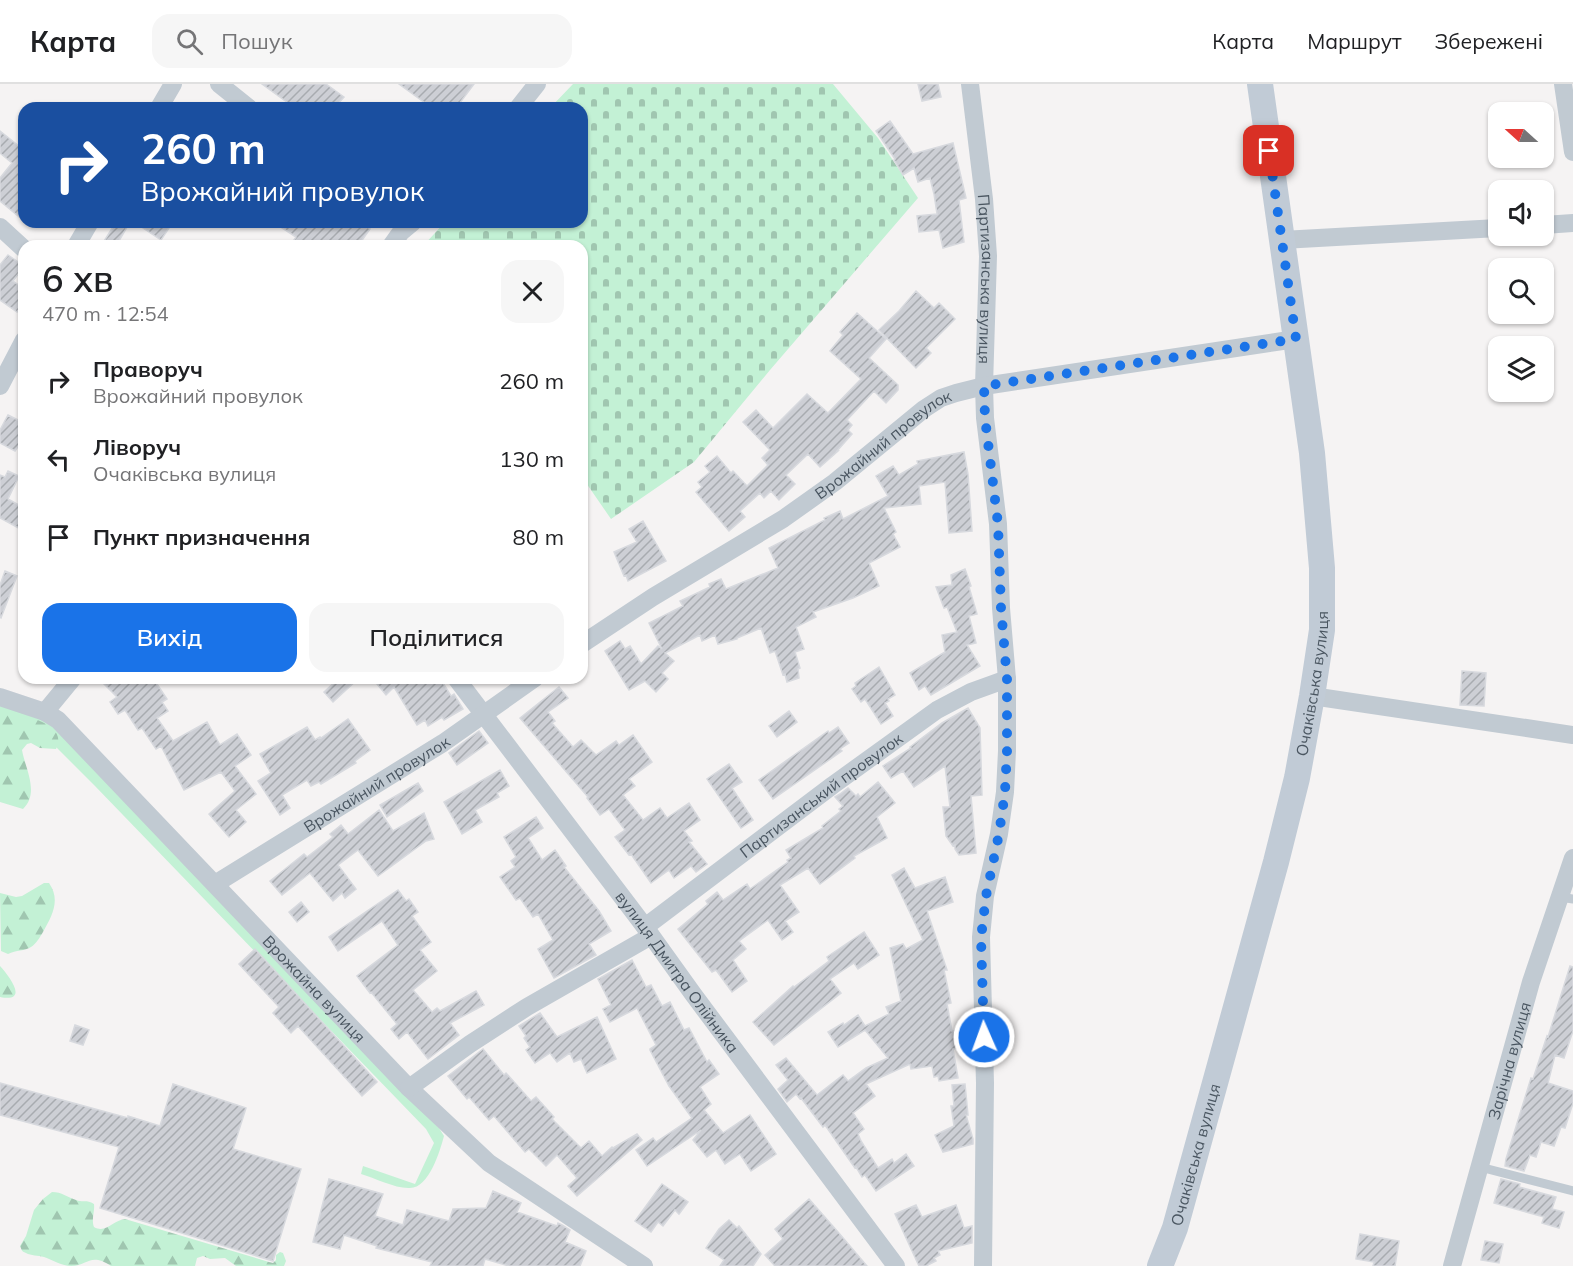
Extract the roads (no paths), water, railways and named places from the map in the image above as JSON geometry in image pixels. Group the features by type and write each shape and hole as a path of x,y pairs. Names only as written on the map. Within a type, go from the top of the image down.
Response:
{"street":[{"path":"162,102 173,84"},
{"path":"219,84 242,102"},
{"path":"523,102 537,84"},
{"name":"Партизанська вулиця","path":"970,84 984,199 988,256 985,418 998,524 1001,608 1007,679 1005,792 986,896 981,938 985,1083 983,1266"},
{"name":"Очаківська вулиця","path":"1160,1266 1175,1228 1276,862 1297,778 1322,630 1322,568 1312,453 1260,84"},
{"path":"1563,84 1573,152"},
{"path":"1554,224 1573,223"},
{"path":"0,226 18,243"},
{"path":"1282,240 1488,229"},
{"name":"Врожайний провулок","path":"588,640 653,597 783,519 835,482 924,409 941,398 984,386 1296,339"},
{"path":"0,386 18,352"},
{"name":"Партизанський провулок","path":"409,1088 470,1044 648,932 823,792 937,710 971,692 1007,679"},
{"path":"45,712 68,684"},
{"name":"вулиця Дмитра Олійника","path":"461,684 896,1266"},
{"name":"Врожайний провулок","path":"214,884 406,767 526,684"},
{"path":"1312,696 1573,735"},
{"name":"Врожайна вулиця","path":"0,697 45,712 58,720 409,1088 489,1163 644,1266"},
{"name":"Зарічна вулиця","path":"1452,1266 1531,982 1567,898 1573,858"}],"lane":[{"path":"1480,1167 1573,1191"}]}
